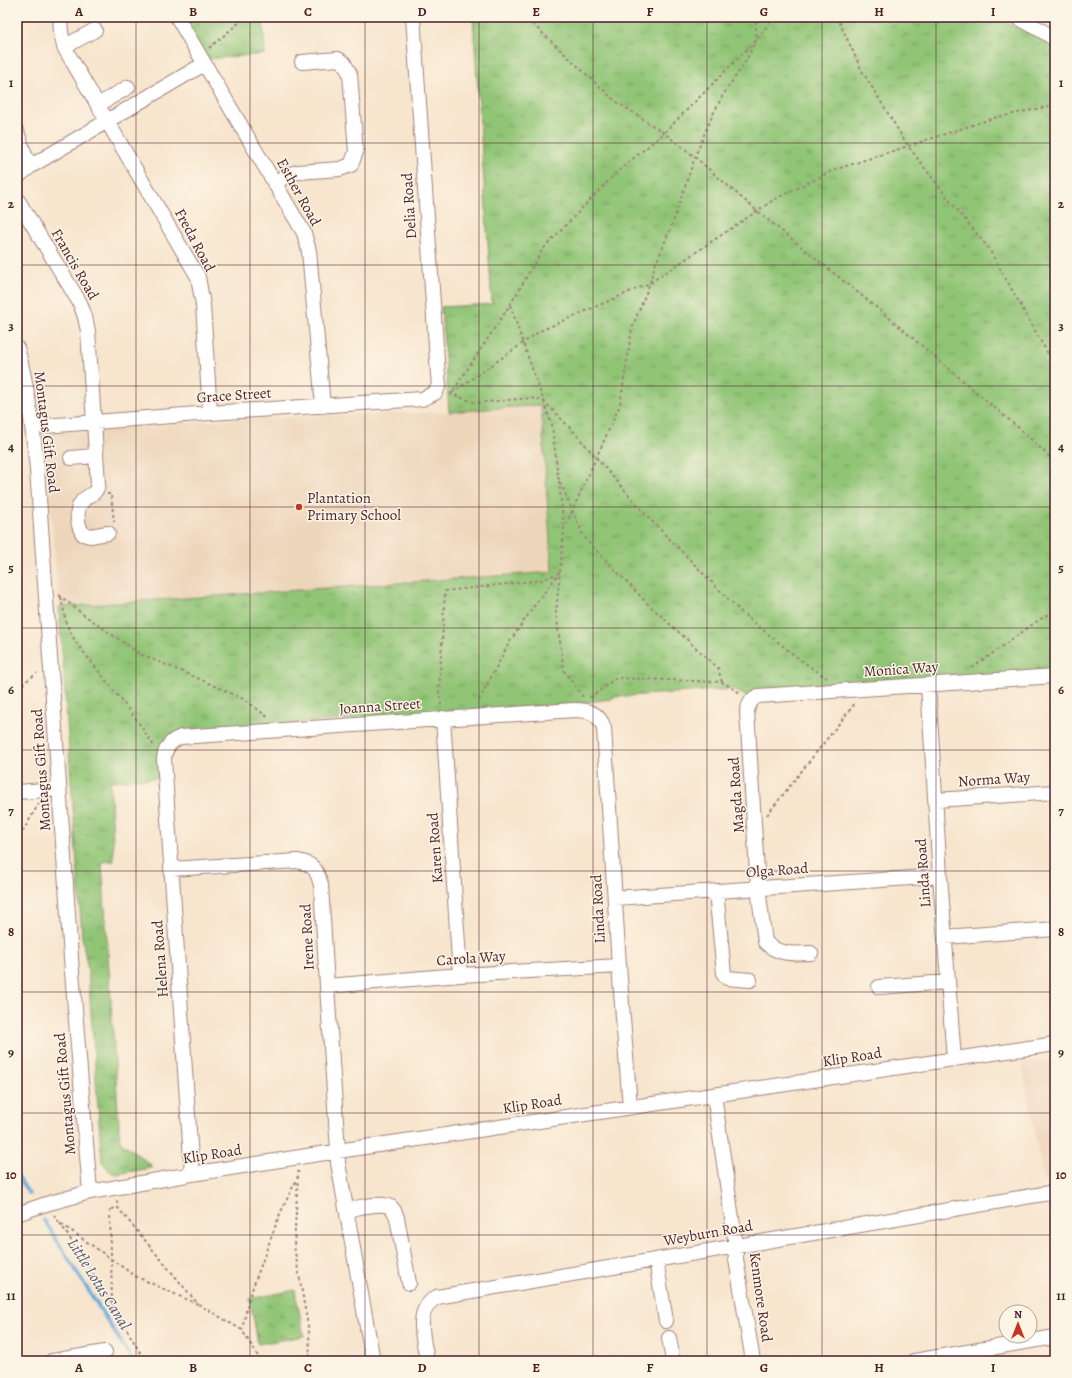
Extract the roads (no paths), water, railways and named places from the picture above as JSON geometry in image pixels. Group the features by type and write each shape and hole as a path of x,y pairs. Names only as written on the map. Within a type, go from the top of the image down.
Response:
{"street":[{"name":"Freda Road","path":"60,17 60,32 64,47 198,277 203,305 210,413"},
{"name":"Esther Road","path":"177,17 304,233 309,251 323,406"},
{"name":"Delia Road","path":"413,17 439,385 435,393"},
{"path":"1017,17 1040,23 1055,39"},
{"path":"64,47 94,30"},
{"path":"275,183 289,174 340,169 351,165 356,152 350,74 344,63 338,59 302,62"},
{"path":"17,177 31,166 108,121 201,60"},
{"path":"98,105 128,87"},
{"path":"17,132 25,155 31,166"},
{"name":"Francis Road","path":"17,199 80,303 85,317 88,331 98,484 94,493 80,503 78,509 78,526 83,534 90,536 108,533"},
{"name":"Montagus Gift Road","path":"17,348 23,371 38,476 52,789 90,1192"},
{"name":"Grace Street","path":"32,427 210,413 422,399 435,393"},
{"path":"71,458 95,456"},
{"name":"Monica Way","path":"752,700 758,696 1055,676"},
{"name":"Linda Road","path":"928,685 940,876 954,1059"},
{"name":"Magda Road","path":"752,700 747,711 758,888 765,942 771,948 779,952 790,954 811,953"},
{"name":"Joanna Street","path":"170,743 181,738 443,718 574,710 594,713"},
{"name":"Linda Road","path":"594,713 602,722 604,728 619,966 630,1107"},
{"name":"Karen Road","path":"443,718 460,975"},
{"name":"Helena Road","path":"170,743 164,752 164,759 192,1174"},
{"path":"17,792 52,789"},
{"name":"Norma Way","path":"936,800 1055,792"},
{"name":"Irene Road","path":"171,869 297,861 306,862 313,866 319,875 321,885 338,1162 374,1361"},
{"name":"Olga Road","path":"615,898 940,876"},
{"path":"716,891 724,974 727,978 750,980"},
{"path":"945,937 1055,929"},
{"name":"Carola Way","path":"327,986 460,975 619,966"},
{"path":"879,987 948,982"},
{"name":"Klip Road","path":"19,1213 49,1209 90,1192 192,1174 1055,1044"},
{"name":"Kenmore Road","path":"714,1095 736,1246 736,1259 753,1361"},
{"name":"Weyburn Road","path":"427,1361 421,1323 423,1314 431,1301 437,1297 1055,1192"},
{"path":"346,1210 381,1204 390,1207 394,1211 397,1218 409,1283"},
{"path":"656,1260 666,1321"},
{"path":"914,1361 1055,1337"},
{"path":"669,1338 673,1361"},
{"path":"52,1361 105,1352"}],"waterway":[{"name":"Little Lotus Canal","path":"17,1175 29,1194"},
{"name":"Little Lotus Canal","path":"44,1220 133,1361"}],"place":[{"name":"Plantation Primary School","path":"299,507"}]}
